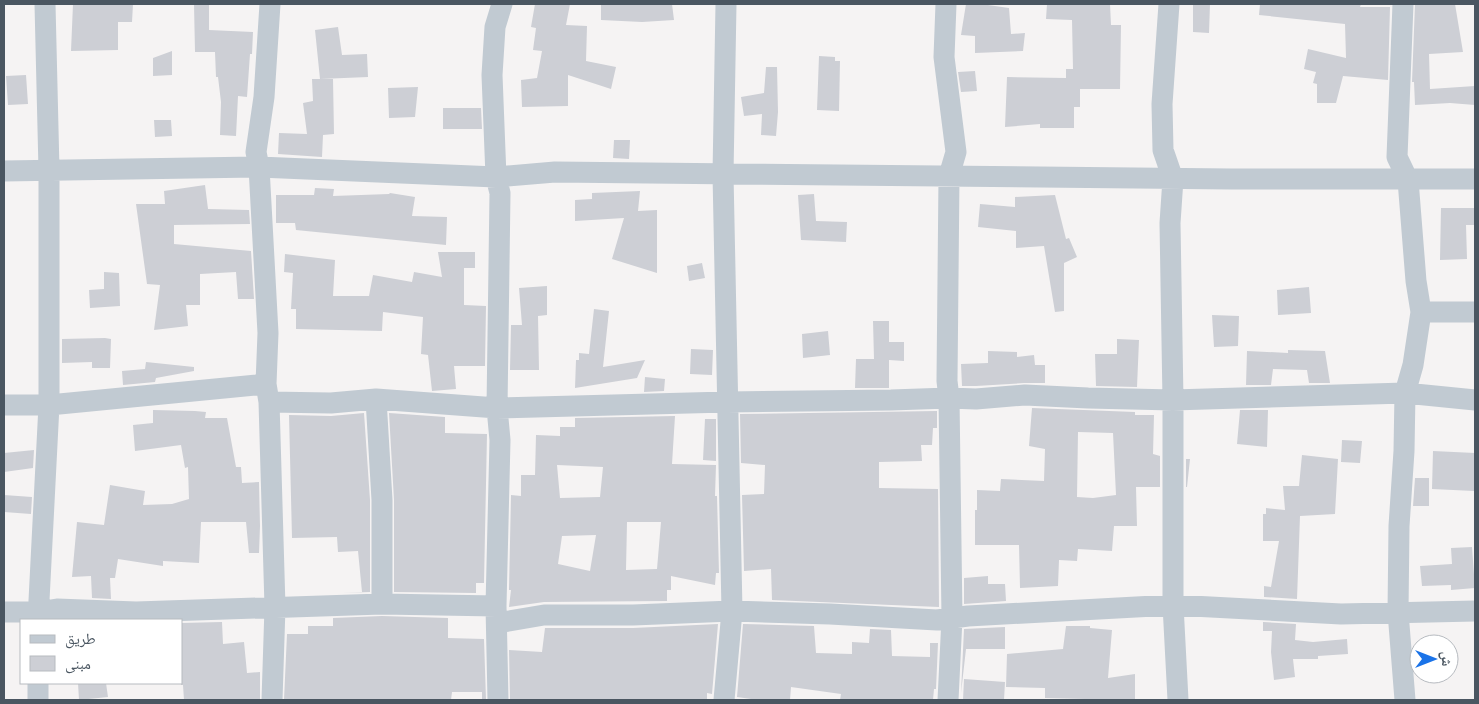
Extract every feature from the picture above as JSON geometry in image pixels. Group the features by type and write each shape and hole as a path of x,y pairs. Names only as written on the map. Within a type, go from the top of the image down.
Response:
{"street":[{"path":"38,616 49,405 49,170 45,4"},
{"path":"270,4 264,98 256,152 259,167 268,333 268,393 275,607 272,700"},
{"path":"498,700 496,615 500,440 497,408 500,193 496,178 492,74 494,27 502,4"},
{"path":"724,700 732,611 724,174 726,4"},
{"path":"946,4 944,57 956,152 949,176 947,381 949,398 952,618 948,700"},
{"path":"1169,4 1162,104 1163,150 1173,179 1170,232 1173,400 1173,606 1178,700"},
{"path":"1402,4 1397,157 1408,180 1420,312 1413,365 1405,393 1404,451 1399,526 1398,612 1406,700"},
{"path":"4,171 259,167 496,178 555,172 1173,179 1475,179"},
{"path":"1420,312 1475,312"},
{"path":"4,405 49,405 268,393 331,403 376,399 497,408 728,402 976,399 1025,395 1173,400 1405,393 1475,400"},
{"path":"376,399 382,500 382,604"},
{"path":"4,612 38,616 56,609 136,612 382,604 496,615 633,615 732,611 937,620 968,616 1173,606 1341,614 1475,611"},
{"path":"38,684 38,700"}],"building":[{"path":"73,4 133,4 132,22 118,22 118,50 71,51"},
{"path":"194,4 209,4 209,30 253,32 247,97 238,96 236,136 220,135 221,102 218,77 216,77 215,52 195,52"},
{"path":"535,4 570,4 566,25 587,26 586,61 616,67 611,89 568,75 568,106 522,107 521,80 537,78 542,51 533,50 536,28 531,27"},
{"path":"601,4 672,4 674,20 642,22 601,20"},
{"path":"966,4 1009,8 1011,34 1025,33 1023,51 975,53 975,36 961,35"},
{"path":"1047,4 1110,4 1111,25 1121,25 1120,89 1080,89 1080,107 1074,107 1074,128 1040,128 1040,124 1005,127 1007,77 1066,78 1066,69 1073,69 1072,20 1046,19"},
{"path":"1193,4 1210,4 1209,33 1193,32"},
{"path":"1260,4 1361,4 1360,7 1390,7 1388,80 1343,76 1336,103 1317,103 1317,84 1313,83 1316,72 1304,69 1308,49 1346,58 1345,24 1259,15"},
{"path":"1415,4 1455,4 1463,52 1429,54 1430,89 1475,86 1475,105 1450,103 1415,105 1414,82 1412,82"},
{"path":"338,27 342,55 367,54 368,77 320,79 315,30"},
{"path":"172,51 172,75 153,76 153,58"},
{"path":"819,56 835,57 835,61 840,61 839,111 817,110"},
{"path":"766,67 777,67 778,112 776,136 761,135 762,114 744,116 741,97 764,93"},
{"path":"975,71 977,91 961,92 958,72"},
{"path":"26,75 28,104 8,105 6,76"},
{"path":"312,79 333,79 334,134 323,135 322,157 278,154 279,133 307,134 303,103 313,101"},
{"path":"418,87 415,117 389,118 388,88"},
{"path":"443,108 481,108 482,129 443,129"},
{"path":"154,120 171,120 172,136 155,137"},
{"path":"614,140 630,140 629,159 613,158"},
{"path":"205,185 208,209 249,210 250,224 174,225 174,244 251,251 254,299 238,299 236,272 200,274 200,305 186,305 188,326 154,330 160,285 147,284 136,204 165,204 164,191"},
{"path":"315,188 334,189 333,196 390,193 415,197 412,216 447,217 446,245 296,230 295,223 276,223 276,195 314,195"},
{"path":"640,191 638,211 657,210 657,273 612,259 624,218 575,221 575,200 592,199 592,193"},
{"path":"814,194 816,221 847,222 846,242 801,240 798,195"},
{"path":"1055,195 1066,239 1069,238 1077,257 1064,263 1064,311 1055,312 1044,246 1016,248 1016,231 978,227 980,204 1015,207 1015,197"},
{"path":"1441,208 1475,208 1475,225 1466,225 1467,259 1440,260"},
{"path":"438,252 475,252 475,268 464,268 464,305 486,306 485,366 454,366 456,389 432,391 428,355 421,354 423,317 383,312 382,331 296,329 296,309 291,309 293,273 284,272 285,254 335,260 333,296 369,296 373,275 412,282 414,272 442,277"},
{"path":"702,263 705,278 689,281 687,266"},
{"path":"104,272 119,273 120,306 90,308 89,290 104,289"},
{"path":"547,286 547,315 538,316 539,370 510,370 511,325 522,325 519,288"},
{"path":"1309,287 1311,313 1278,315 1277,290"},
{"path":"594,309 609,311 603,367 645,360 637,378 575,388 576,360 579,360 579,353 589,354"},
{"path":"1212,315 1239,316 1238,346 1214,347"},
{"path":"873,321 889,321 889,342 904,342 904,361 889,360 889,388 855,388 856,359 874,359"},
{"path":"828,331 830,355 803,358 802,334"},
{"path":"62,339 111,339 110,368 92,368 92,362 62,363"},
{"path":"1117,339 1139,340 1137,387 1096,386 1095,354 1117,354"},
{"path":"691,349 713,350 712,375 690,374"},
{"path":"1288,350 1325,351 1330,383 1309,383 1307,370 1273,369 1271,385 1246,385 1247,351 1288,353"},
{"path":"988,351 1017,352 1017,357 1034,355 1035,365 1045,365 1045,383 962,386 961,364 988,363"},
{"path":"146,362 194,367 194,371 156,378 155,382 123,385 122,371 145,369"},
{"path":"645,377 665,379 664,391 644,392"},
{"path":"1032,408 1135,412 1135,415 1154,415 1153,454 1160,456 1160,487 1136,487 1137,526 1114,526 1112,551 1078,549 1077,561 1059,560 1058,586 1020,588 1019,545 975,545 977,490 1000,491 1001,479 1044,481 1045,449 1029,446","holes":["1078,432 1113,433 1116,495 1093,498 1077,497"]},
{"path":"153,410 206,412 205,418 227,418 236,467 241,467 242,483 259,482 259,553 249,553 246,522 201,522 199,563 163,561 163,566 118,559 115,578 110,578 111,599 92,598 91,576 72,577 77,522 104,525 110,485 145,491 143,505 172,504 189,499 188,467 185,468 181,445 135,451 133,425 153,423"},
{"path":"1240,410 1268,410 1267,447 1237,444"},
{"path":"937,411 937,428 933,428 932,445 921,445 922,461 879,462 879,488 938,489 939,607 772,600 771,569 744,571 742,495 764,494 765,465 741,463 740,414"},
{"path":"364,413 370,500 370,592 342,593 362,592 358,551 338,552 337,537 292,538 289,415 331,416"},
{"path":"389,413 445,417 445,433 487,434 484,583 476,583 476,593 394,592 394,500"},
{"path":"675,416 672,464 716,465 715,496 717,496 719,573 716,573 715,585 671,576 671,590 667,590 667,601 544,602 509,607 511,590 509,590 511,495 521,496 521,475 535,475 536,435 560,436 560,427 575,427 575,418","holes":["557,465 603,467 600,497 560,498","627,522 661,522 657,569 626,570","596,535 590,571 558,564 562,536"]},
{"path":"705,419 716,419 716,461 703,460"},
{"path":"1342,440 1362,441 1360,463 1341,462"},
{"path":"34,450 33,468 4,472 4,453"},
{"path":"1433,451 1475,453 1474,491 1432,489"},
{"path":"1302,455 1338,459 1335,514 1300,516 1297,599 1264,597 1264,586 1271,587 1279,541 1263,541 1263,514 1266,514 1266,508 1285,510 1283,486 1299,486"},
{"path":"1186,459 1190,459 1187,487 1186,487"},
{"path":"1415,478 1429,478 1429,506 1413,506"},
{"path":"4,495 32,497 31,514 4,512"},
{"path":"1472,547 1475,588 1451,590 1451,585 1422,586 1420,566 1452,564 1451,548"},
{"path":"988,576 988,584 1005,584 1006,601 964,604 964,578"},
{"path":"382,616 448,618 448,638 484,639 486,700 482,700 482,692 452,692 451,700 284,700 287,634 308,634 308,626 333,626 333,618"},
{"path":"222,622 223,644 244,642 247,673 260,672 260,700 184,700 183,685 181,685 182,623"},
{"path":"1263,622 1296,624 1295,640 1313,642 1347,639 1348,654 1318,656 1318,659 1293,659 1295,677 1274,680 1271,652 1272,631 1263,631"},
{"path":"718,624 712,694 707,693 707,700 510,700 509,650 542,652 545,628 633,628"},
{"path":"743,624 814,626 816,653 852,654 852,642 869,643 870,629 891,630 892,656 930,657 930,643 938,643 936,689 934,689 933,700 840,700 841,694 791,687 790,700 758,700 737,697"},
{"path":"1066,626 1090,626 1090,628 1112,630 1108,678 1135,674 1135,700 1045,698 1045,688 1006,687 1007,654 1063,649"},
{"path":"1005,627 1005,649 966,649 961,693 964,629"},
{"path":"964,679 1005,682 1004,700 963,700"},
{"path":"78,684 106,684 108,697 79,700"}]}
